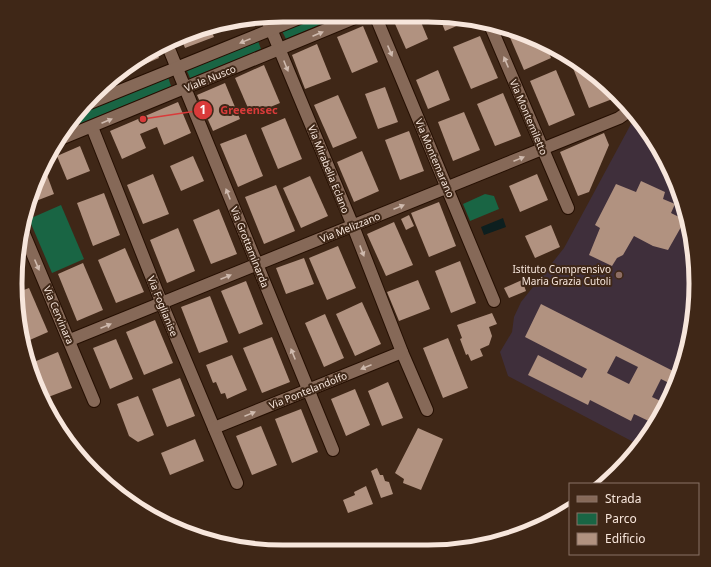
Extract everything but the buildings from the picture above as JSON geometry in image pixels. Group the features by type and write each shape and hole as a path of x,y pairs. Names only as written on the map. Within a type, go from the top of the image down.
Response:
{"street":[{"path":"100,98 290,22"},
{"name":"Viale Nusco","path":"67,137 346,22"},
{"name":"Via Montemarano","path":"378,22 494,301"},
{"name":"Via Mirabella Eclano","path":"268,23 402,352 428,410"},
{"name":"Via Montemiletto","path":"492,30 568,208"},
{"name":"Via Grottaminarda","path":"169,49 333,450"},
{"name":"Via Melizzano","path":"70,340 448,188 619,118 626,113"},
{"name":"Via Foglianise","path":"92,127 162,304 237,483"},
{"name":"Via Cervinara","path":"26,238 70,340 94,401"},
{"name":"Via Pontelandolfo","path":"214,428 402,352"}],"shaded area":[{"name":"Istituto Comprensivo Maria Grazia Cutoli","path":"631,124 637,127 662,168 675,199 687,249 689,284 687,318 675,368 662,399 635,443 508,376 500,352 512,332 514,317 521,302 564,248"},
{"path":"503,218 506,227 484,235 481,227"}],"green space":[{"path":"303,22 326,22 286,39 282,31"},
{"path":"258,41 261,49 190,78 187,71"},
{"path":"168,77 171,86 79,124 78,122 87,111"},
{"path":"485,194 494,196 499,209 470,221 463,204"},
{"path":"61,205 84,259 52,273 30,221 30,218"}],"place":[{"name":"Greeensec","path":"143,119"},
{"name":"Istituto Comprensivo Maria Grazia Cutoli","path":"619,275"}]}
